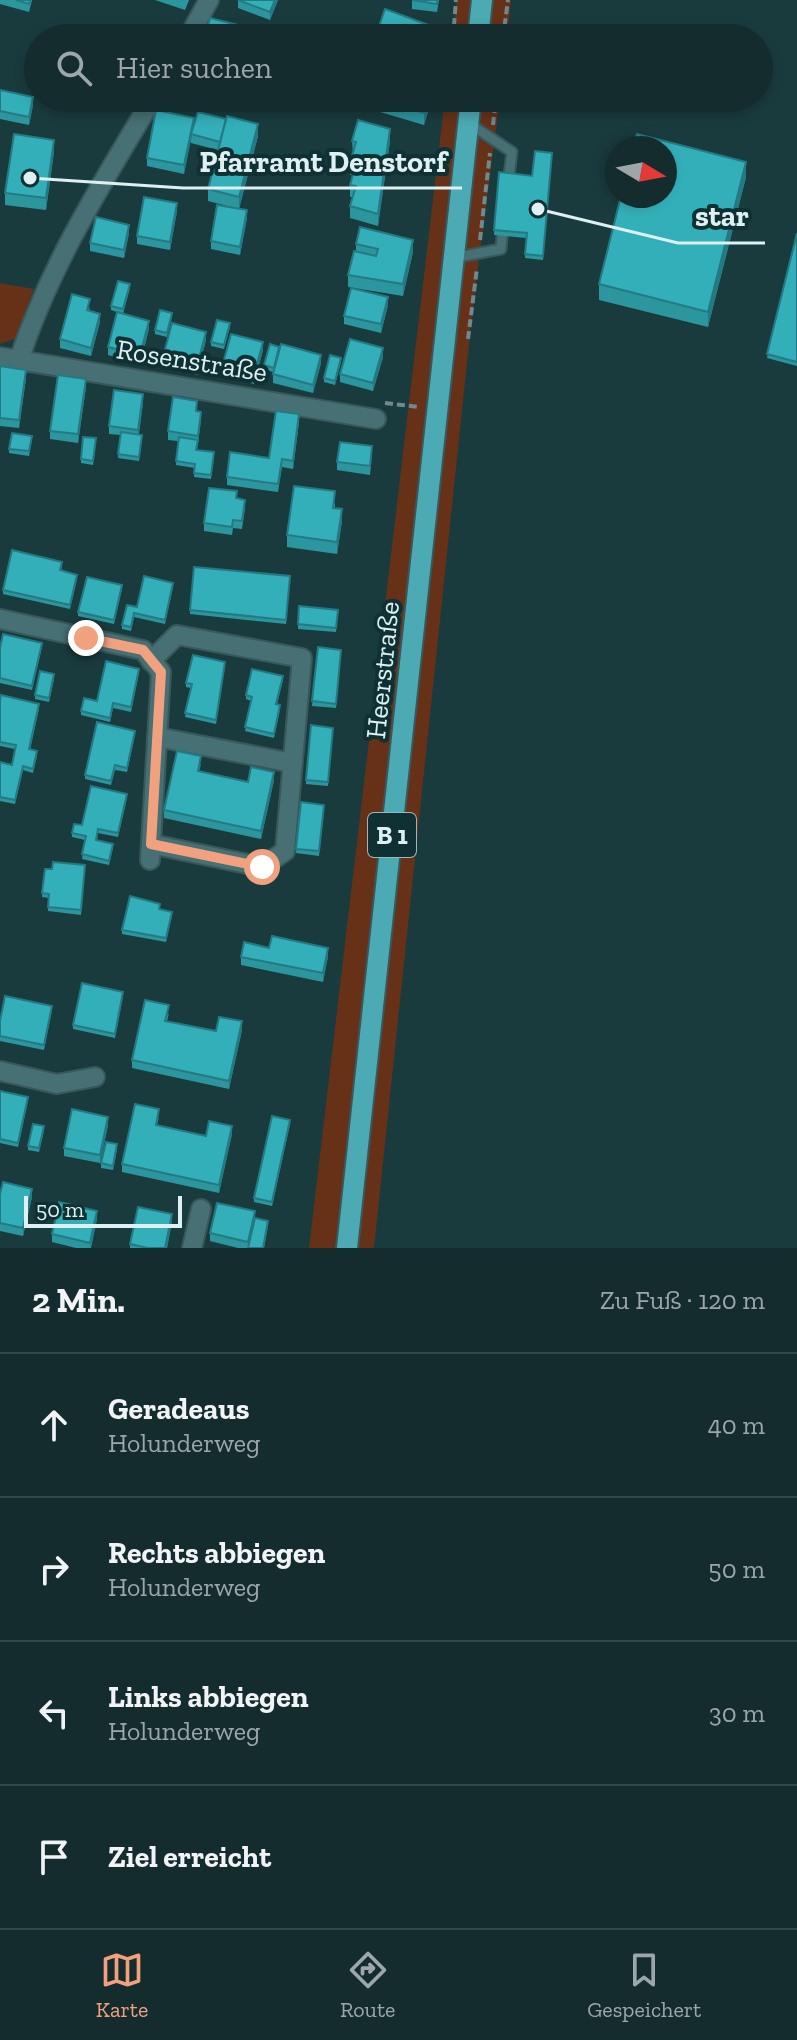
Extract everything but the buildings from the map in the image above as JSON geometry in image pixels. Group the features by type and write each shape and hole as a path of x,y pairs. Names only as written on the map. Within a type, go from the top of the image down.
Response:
{"main road":[{"path":"479,24 482,0"},
{"name":"Heerstraße","path":"347,1248 470,112"}],"street":[{"path":"196,24 209,0"},
{"path":"19,360 38,302 82,216 145,112"},
{"name":"Rosenstraße","path":"0,357 376,419"},
{"path":"0,619 143,650 151,661 161,672 151,852 262,867 285,851 302,658 177,635 151,661"},
{"path":"157,737 292,763"},
{"path":"0,1071 57,1084 95,1077"},
{"path":"192,1248 201,1209"}],"lane":[{"path":"469,123 512,152 507,194"},
{"path":"453,258 501,249 505,208"}],"path":[{"path":"454,24 456,0"},
{"path":"505,24 508,0"}],"shaded area":[{"path":"457,0 511,0 508,24 454,24"},
{"path":"443,112 498,112 473,306 374,1248 309,1248"},
{"path":"0,283 34,289 15,339 0,344"}],"place":[{"name":"Pfarramt Denstorf","path":"30,178"},
{"name":"star","path":"538,209"}],"route":[{"path":"86,638 143,650 161,672 151,844 262,867"}]}
